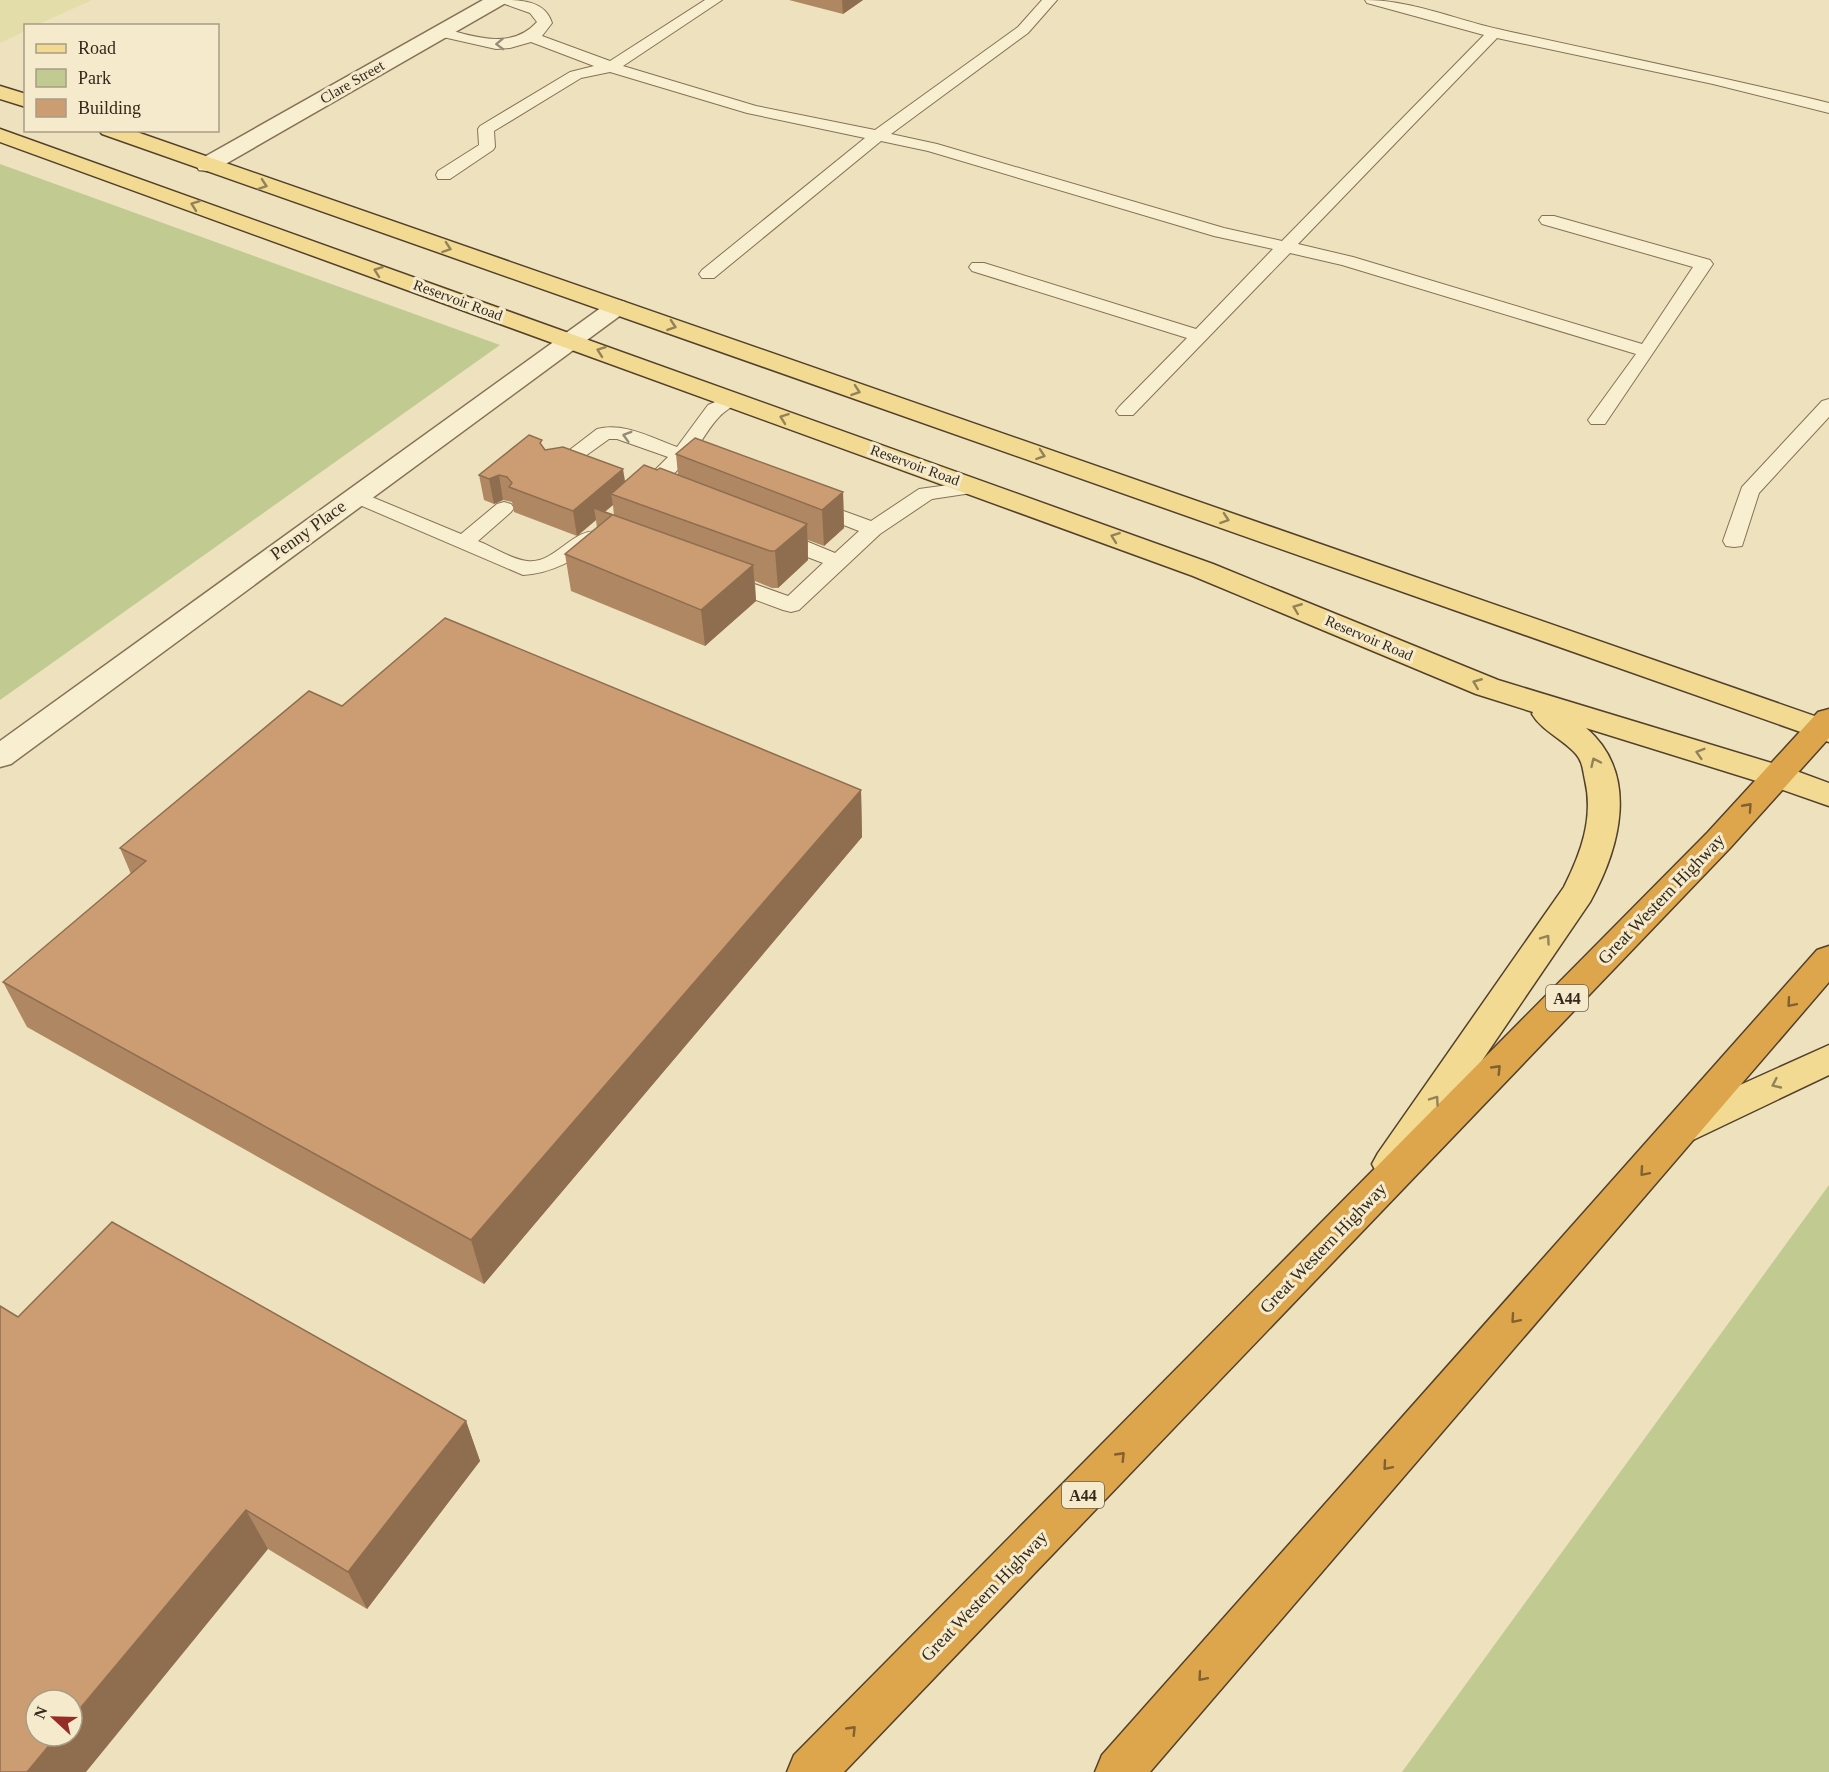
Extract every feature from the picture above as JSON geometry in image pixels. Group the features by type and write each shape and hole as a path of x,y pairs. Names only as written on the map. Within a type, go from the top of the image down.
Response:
{"highway":[{"name":"Great Western Highway","path":"811,1772 1354,1217 1719,840 1826,726"},
{"path":"1119,1772 1829,959"}],"main road":[{"path":"0,92 24,100"},
{"path":"115,132 1826,726"},
{"name":"Reservoir Road","path":"0,135 1203,570 1411,656 1532,702 1777,776 1829,795"},
{"path":"1354,1217 1578,893 1595,858 1604,828 1605,792 1595,758 1576,736 1532,702"},
{"path":"1682,1128 1829,1059"}],"street":[{"name":"Clare Street","path":"207,165 497,0"},
{"name":"Penny Place","path":"0,756 617,307"}],"lane":[{"path":"439,32 490,44 508,44 531,37 541,29 545,23 544,17 531,8 507,0"},
{"path":"444,175 487,147 486,129 576,75 611,67 715,0"},
{"path":"708,274 876,137 1023,30 1050,0"},
{"path":"1372,0 1494,33 1714,80 1829,108"},
{"path":"1126,411 1494,33"},
{"path":"531,37 611,67 753,111 932,147 1220,232 1347,261 1647,351"},
{"path":"1548,220 1704,264 1598,420"},
{"path":"978,267 1200,336"},
{"path":"623,510 682,455 703,424 715,410 723,406 727,398"},
{"path":"1734,541 1749,491 1829,405"},
{"path":"555,468 604,433 619,433 714,468"},
{"path":"705,573 791,605 873,529 926,493 978,487"},
{"path":"649,488 671,496"},
{"path":"355,496 523,568 535,568 565,557 604,532"},
{"path":"799,500 873,529"},
{"path":"464,542 504,508"},
{"path":"759,531 837,561"}],"shaded area":[{"path":"0,0 92,0 39,24 24,24 24,31 0,43"}],"green space":[{"path":"0,164 500,345 0,700"},
{"path":"1829,1185 1829,1772 1402,1772"}],"building":[{"path":"529,435 542,440 540,443 545,450 563,447 623,469 573,511 509,487 512,483 507,477 499,475 489,479 479,475"},
{"path":"695,438 843,492 822,510 676,454"},
{"path":"644,465 657,470 660,468 807,524 775,551 770,551 611,494"},
{"path":"594,508 753,565 701,610 565,554 612,515"},
{"path":"445,618 861,790 471,1240 3,982 146,861 120,848 309,691 342,706"},
{"path":"112,1222 466,1421 348,1572 246,1510 84,1704 84,1688 24,1688 24,1748 47,1748 27,1772 0,1772 0,1306 18,1317"}]}
